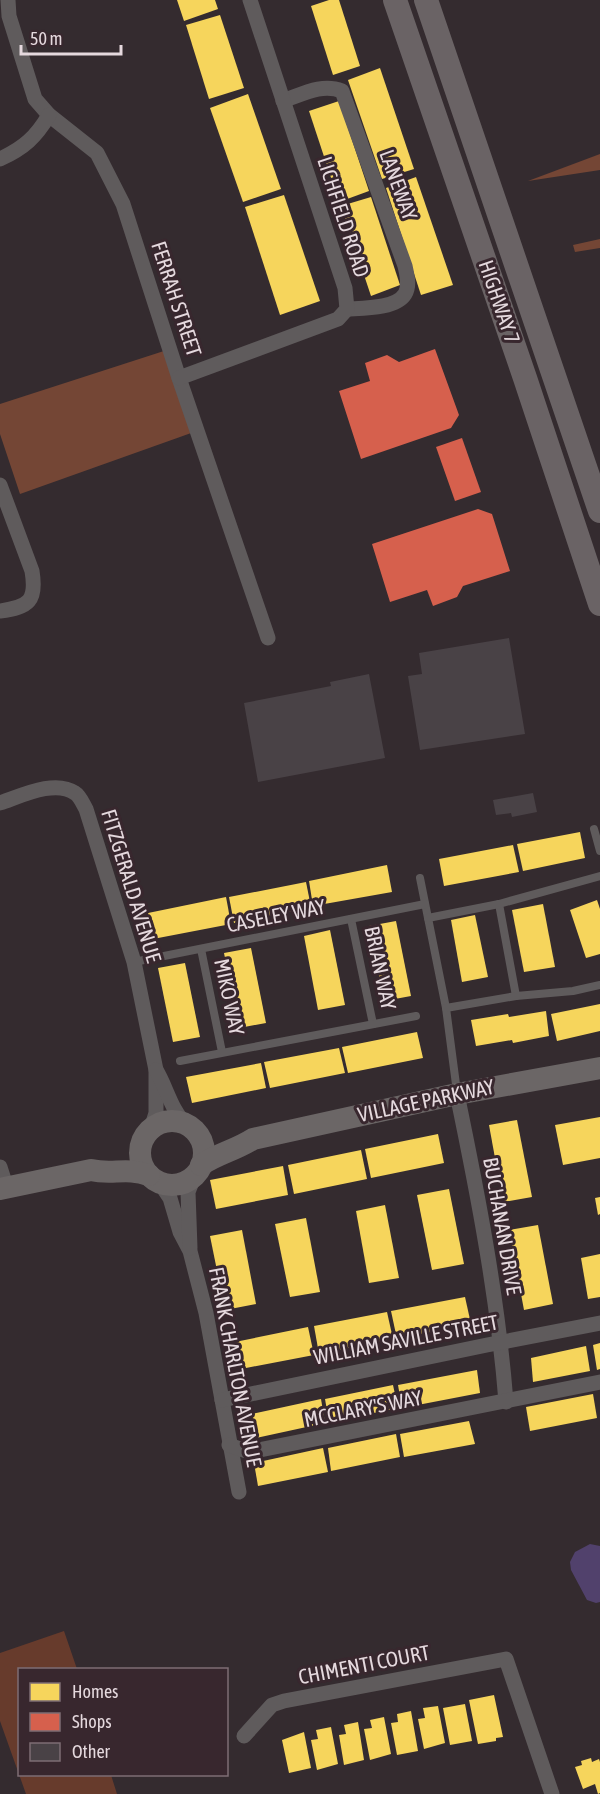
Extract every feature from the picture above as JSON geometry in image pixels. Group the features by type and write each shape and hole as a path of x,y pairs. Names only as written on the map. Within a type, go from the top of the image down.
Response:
{"main road":[{"name":"HIGHWAY 7","path":"395,0 599,600"},
{"name":"HIGHWAY 7","path":"426,0 600,511"},
{"name":"VILLAGE PARKWAY","path":"191,1129 212,1137 253,1139 457,1094 600,1068"},
{"path":"2,1181 91,1170 102,1173 129,1170 154,1179 179,1184 198,1170 203,1149 191,1129 169,1121 146,1135 120,1156 101,1162 91,1170"},
{"path":"146,1135 141,1160 154,1179"},
{"name":"VILLAGE PARKWAY","path":"198,1170 216,1155 240,1147 253,1139"}],"street":[{"name":"FERRAH STREET","path":"8,0 9,16 35,99 49,115 98,153 123,204 267,638"},
{"name":"LICHFIELD ROAD","path":"179,378 338,319 347,309 345,288 250,0"},
{"name":"LANEWAY","path":"283,101 322,88 334,87 342,91 405,266 408,282 405,294 396,302 381,306 347,309"},
{"path":"0,159 23,147 39,133 49,115"},
{"path":"0,485 32,571 34,583 32,599 26,605 0,611"},
{"name":"FITZGERALD AVENUE","path":"0,802 61,787 76,794 86,808 134,962 156,1070 156,1113 146,1135"},
{"name":"FITZGERALD AVENUE","path":"156,1070 165,1085 174,1109 191,1129"},
{"name":"BUCHANAN DRIVE","path":"457,1094 487,1253 506,1402"},
{"name":"FRANK CHARLTON AVENUE","path":"198,1170 188,1192 190,1251 206,1313 239,1492"},
{"name":"FRANK CHARLTON AVENUE","path":"154,1179 170,1198 180,1232 190,1251"},
{"name":"WILLIAM SAVILLE STREET","path":"222,1401 600,1323"},
{"name":"MCCLARY'S WAY","path":"229,1445 249,1452 600,1382"},
{"name":"CHIMENTI COURT","path":"244,1736 272,1705 284,1701 506,1659 552,1794"}],"lane":[{"path":"594,829 600,851"},
{"path":"428,918 499,903 600,876"},
{"path":"420,878 446,1008 457,1094"},
{"path":"499,903 516,996"},
{"name":"CASELEY WAY","path":"134,962 425,904"},
{"name":"BRIAN WAY","path":"351,919 373,1024"},
{"name":"MIKO WAY","path":"201,949 222,1052"},
{"path":"446,1008 516,996 573,992 600,985"},
{"path":"180,1061 416,1016"}],"shaded area":[{"path":"600,154 600,170 528,181"},
{"path":"600,239 600,248 575,252 573,245"},
{"path":"167,350 194,432 20,494 0,434 0,404"},
{"path":"590,1544 600,1546 600,1602 596,1603 587,1600 571,1570 570,1562 575,1552"},
{"path":"64,1631 77,1668 18,1668 18,1772 0,1721 0,1653"},
{"path":"20,1776 111,1776 117,1794 26,1794"}],"building: Homes":[{"path":"177,0 215,0 218,9 184,21"},
{"path":"329,0 339,0 360,66 333,75 311,6"},
{"path":"220,15 244,88 209,99 186,25"},
{"path":"380,68 414,169 382,179 348,80"},
{"path":"248,94 281,189 243,202 210,108"},
{"path":"339,101 369,191 339,202 309,111"},
{"path":"416,177 453,285 421,295 386,188"},
{"path":"284,195 320,301 280,315 245,207"},
{"path":"371,197 400,285 371,296 341,206"},
{"path":"580,832 585,858 523,871 517,844"},
{"path":"513,845 519,872 444,886 439,859"},
{"path":"387,865 392,892 313,906 309,881"},
{"path":"306,882 311,907 234,923 229,897"},
{"path":"226,897 231,924 153,939 148,913"},
{"path":"597,900 600,909 600,954 586,958 570,910"},
{"path":"543,904 555,967 524,972 512,910"},
{"path":"475,915 488,977 462,982 451,920"},
{"path":"396,921 411,996 384,1001 369,926"},
{"path":"330,930 345,1005 318,1010 304,936"},
{"path":"251,948 266,1023 239,1028 224,953"},
{"path":"185,963 200,1037 173,1042 158,968"},
{"path":"600,1004 600,1031 557,1041 551,1014"},
{"path":"546,1011 549,1036 513,1043 512,1040 476,1046 471,1020"},
{"path":"417,1032 423,1058 348,1073 342,1047"},
{"path":"339,1048 345,1073 270,1088 264,1062"},
{"path":"261,1063 266,1088 192,1103 186,1077"},
{"path":"600,1117 600,1158 563,1165 555,1125"},
{"path":"517,1120 532,1197 503,1202 489,1125"},
{"path":"438,1134 444,1163 371,1178 365,1149"},
{"path":"361,1150 367,1179 294,1194 288,1165"},
{"path":"283,1166 288,1195 216,1209 210,1180"},
{"path":"449,1189 464,1264 432,1270 417,1195"},
{"path":"600,1197 600,1214 598,1215 595,1198"},
{"path":"385,1205 399,1278 369,1283 356,1211"},
{"path":"306,1218 320,1292 290,1297 275,1224"},
{"path":"538,1225 553,1304 524,1310 509,1230"},
{"path":"242,1230 256,1304 225,1310 210,1236"},
{"path":"600,1254 600,1297 588,1299 581,1258"},
{"path":"465,1297 471,1324 397,1339 391,1311"},
{"path":"387,1312 393,1339 319,1354 314,1326"},
{"path":"308,1327 314,1355 241,1369 235,1342"},
{"path":"600,1343 600,1369 597,1370 593,1345"},
{"path":"586,1346 590,1371 533,1382 531,1358"},
{"path":"477,1370 480,1393 402,1408 398,1385"},
{"path":"393,1385 398,1408 329,1422 325,1399"},
{"path":"593,1394 597,1418 530,1431 526,1407"},
{"path":"321,1399 325,1423 256,1438 252,1414"},
{"path":"469,1421 475,1444 404,1457 400,1434"},
{"path":"396,1434 400,1457 331,1471 328,1448"},
{"path":"323,1448 328,1472 258,1486 254,1463"},
{"path":"494,1695 503,1737 496,1738 496,1741 478,1744 469,1700"},
{"path":"465,1704 472,1741 450,1745 443,1708"},
{"path":"438,1706 445,1743 424,1749 418,1719 425,1718 423,1708"},
{"path":"411,1711 418,1751 397,1755 391,1723 398,1722 397,1714"},
{"path":"384,1717 391,1754 370,1760 364,1729 372,1728 370,1720"},
{"path":"358,1722 364,1760 344,1765 339,1735 346,1734 344,1725"},
{"path":"331,1727 338,1764 317,1770 311,1740 318,1739 316,1730"},
{"path":"304,1732 311,1768 289,1773 282,1740"},
{"path":"591,1758 592,1762 599,1759 600,1762 600,1793 598,1794 595,1784 583,1789 575,1767 582,1765 581,1761"}],"building: Shops":[{"path":"435,349 459,415 451,428 361,459 339,391 370,381 365,363 387,355 399,362"},
{"path":"462,438 481,492 455,501 436,447"},
{"path":"478,509 492,514 510,571 463,586 457,597 433,606 427,590 390,602 372,544"}],"building: Other":[{"path":"509,638 525,734 420,750 408,676 422,674 419,653"},
{"path":"369,674 385,758 258,782 244,703 331,686 330,682"},
{"path":"533,793 537,812 512,817 511,813 496,815 493,800"}]}
